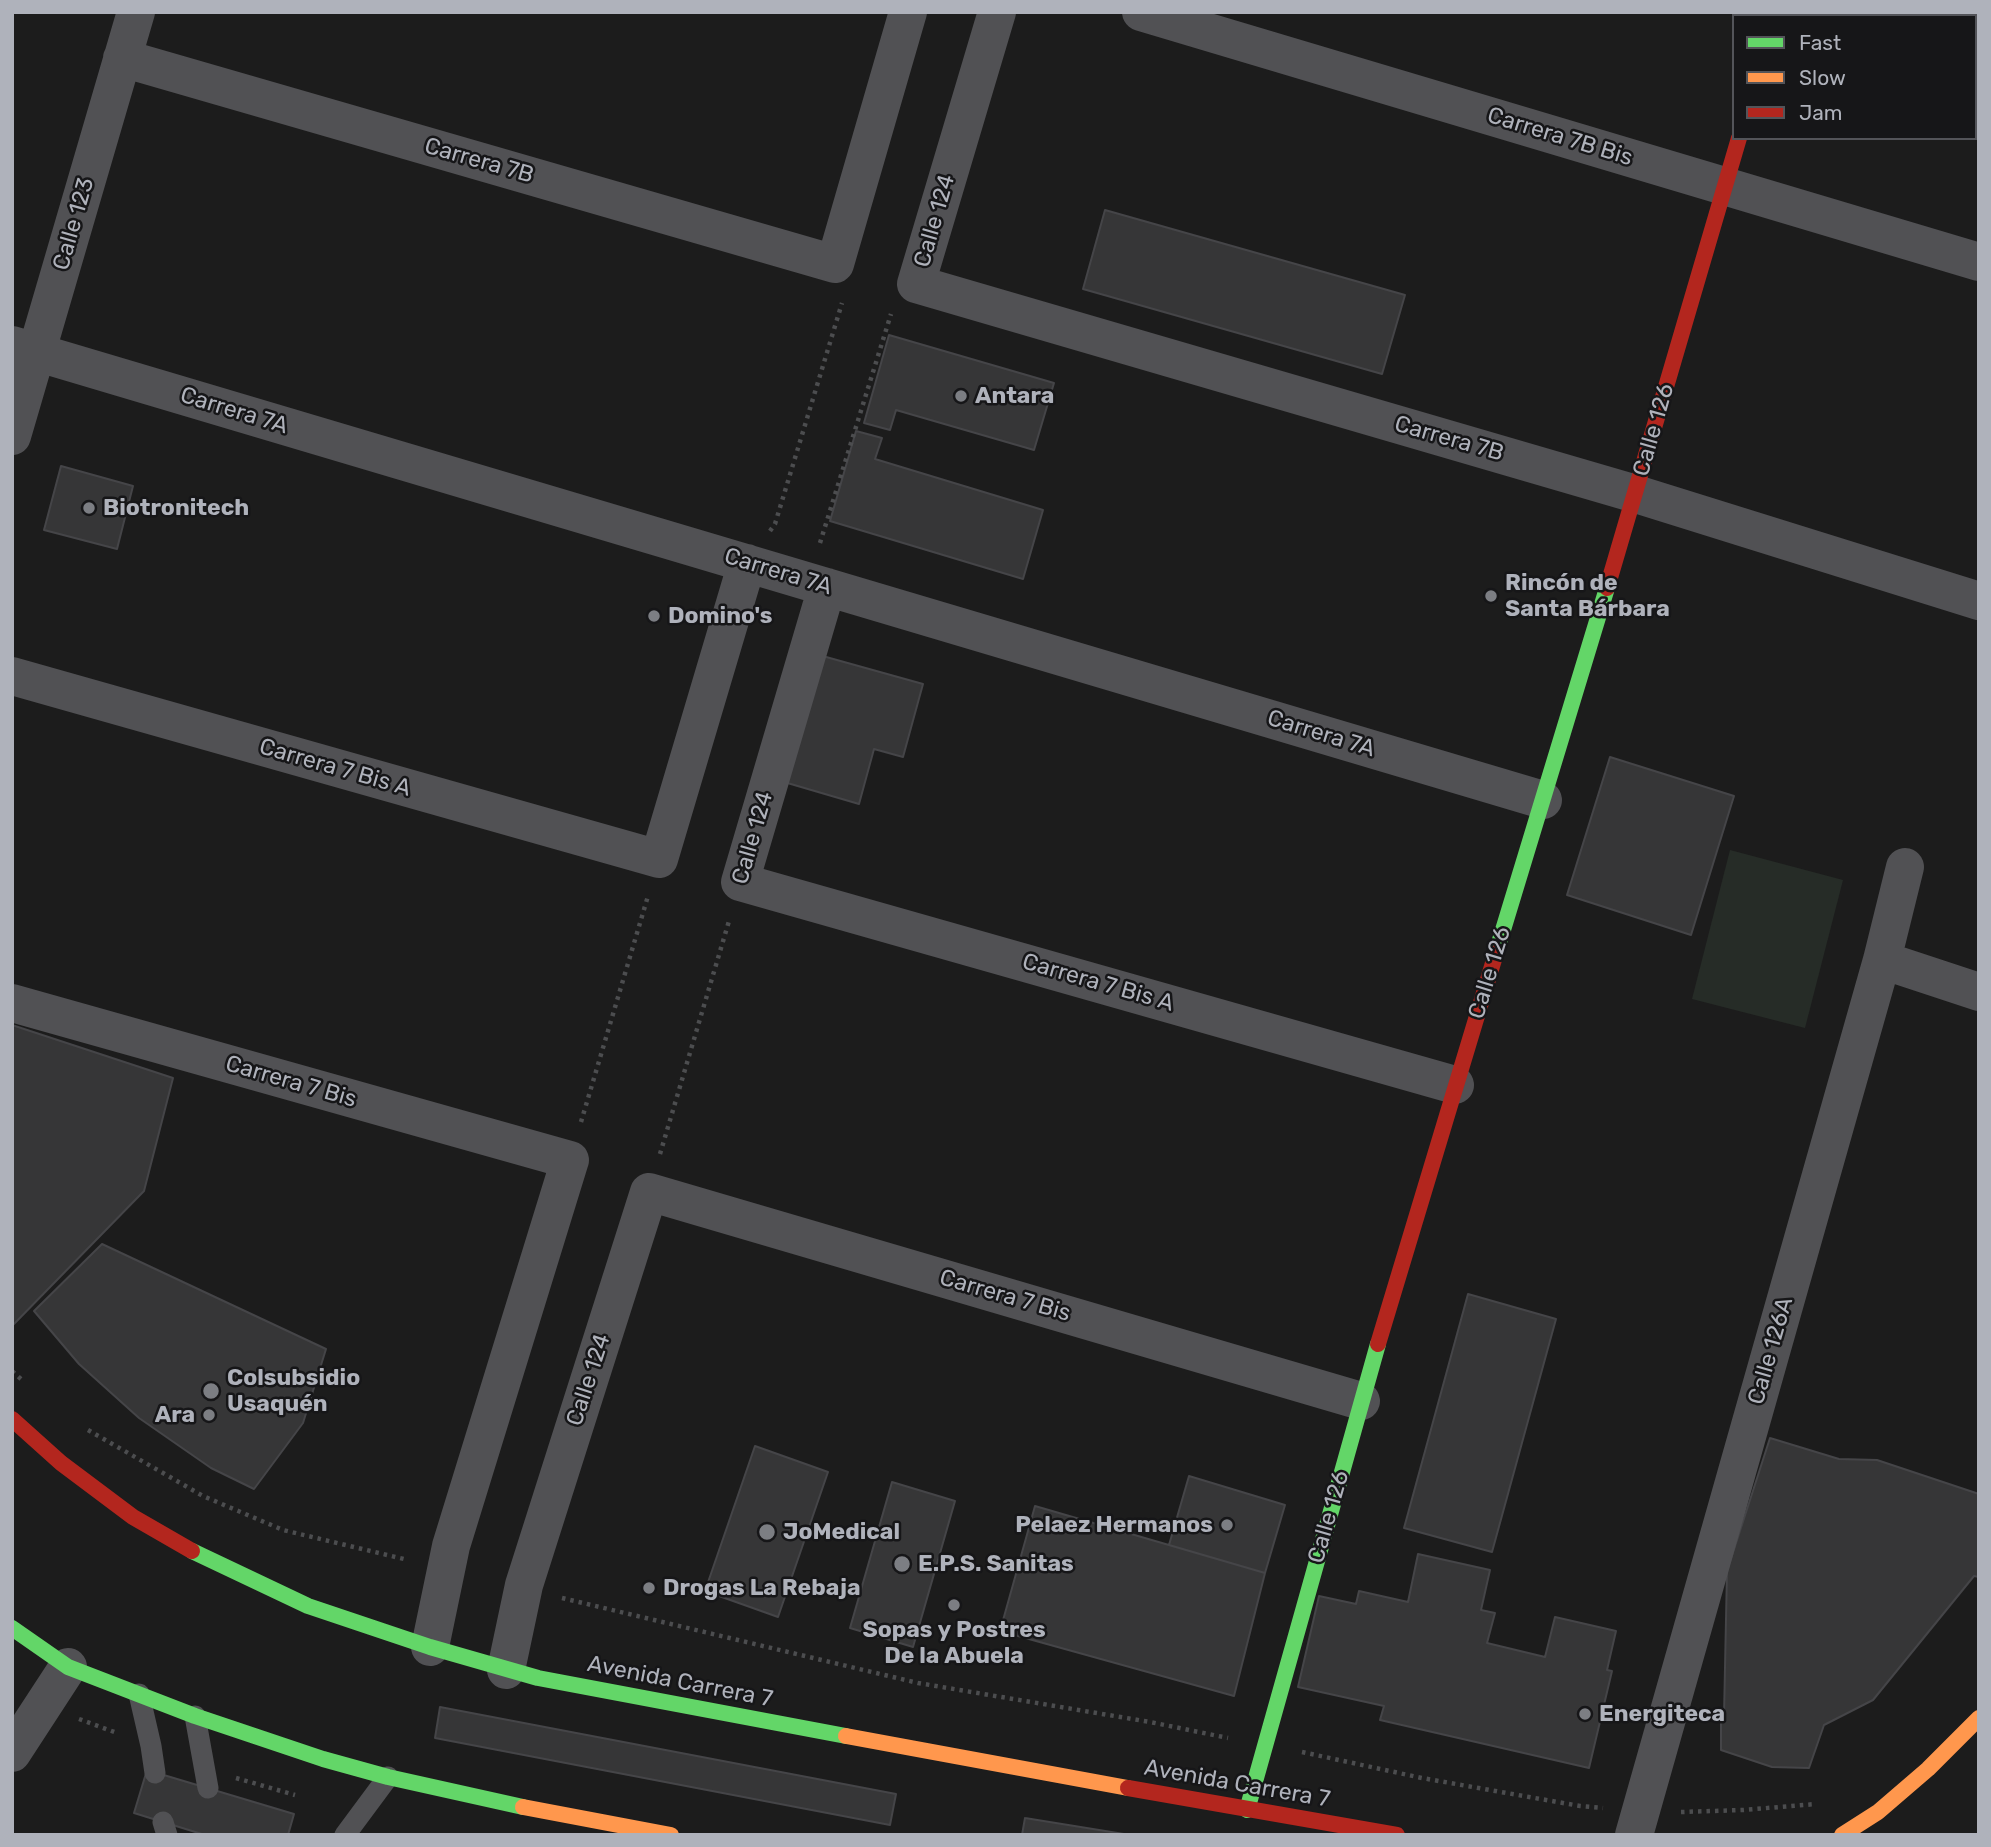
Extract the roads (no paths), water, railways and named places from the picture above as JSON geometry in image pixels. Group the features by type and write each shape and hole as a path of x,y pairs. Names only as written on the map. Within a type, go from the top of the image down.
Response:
{"main road":[{"name":"Calle 126","path":"1247,1810 1361,1401 1636,494 1738,140"},
{"name":"Avenida Carrera 7","path":"12,1419 61,1463 133,1517 206,1559 308,1606 506,1670 1247,1810 1397,1835"},
{"path":"16,1640 68,1667 139,1695 323,1759 388,1777 504,1803 671,1835"},
{"path":"1842,1835 1896,1797 1979,1718"}],"street":[{"name":"Calle 123","path":"12,436 24,348 136,12"},
{"name":"Carrera 7B","path":"122,58 835,264 908,12"},
{"name":"Calle 124","path":"916,284 997,12"},
{"name":"Carrera 7B Bis","path":"1141,12 1979,262"},
{"name":"Carrera 7B","path":"916,284 1636,494 1979,601"},
{"name":"Carrera 7A","path":"24,348 1543,800"},
{"name":"Carrera 7 Bis A","path":"12,676 659,859 747,563"},
{"name":"Calle 124","path":"740,882 827,587"},
{"name":"Calle 126A","path":"1637,1823 1882,960 1905,867"},
{"name":"Carrera 7 Bis A","path":"740,882 1455,1084"},
{"path":"1882,960 1979,992"},
{"name":"Carrera 7 Bis","path":"12,1003 570,1160 452,1546 430,1647"},
{"name":"Calle 124","path":"506,1670 523,1588 649,1192"},
{"name":"Carrera 7 Bis","path":"649,1192 1361,1401"},
{"path":"12,1753 68,1667"}],"lane":[{"path":"139,1695 155,1773"},
{"path":"195,1716 208,1788"},
{"path":"345,1835 388,1777"}],"place":[{"name":"Antara","path":"961,396"},
{"name":"Biotronitech","path":"89,508"},
{"name":"Rincón de Santa Bárbara","path":"1491,596"},
{"name":"Domino's","path":"654,616"},
{"name":"Colsubsidio Usaquén","path":"211,1391"},
{"name":"Ara","path":"209,1415"},
{"name":"Pelaez Hermanos","path":"1227,1525"},
{"name":"JoMedical","path":"767,1532"},
{"name":"E.P.S. Sanitas","path":"902,1564"},
{"name":"Drogas La Rebaja","path":"649,1588"},
{"name":"Sopas y Postres De la Abuela","path":"954,1605"},
{"name":"Energiteca","path":"1585,1714"}]}
